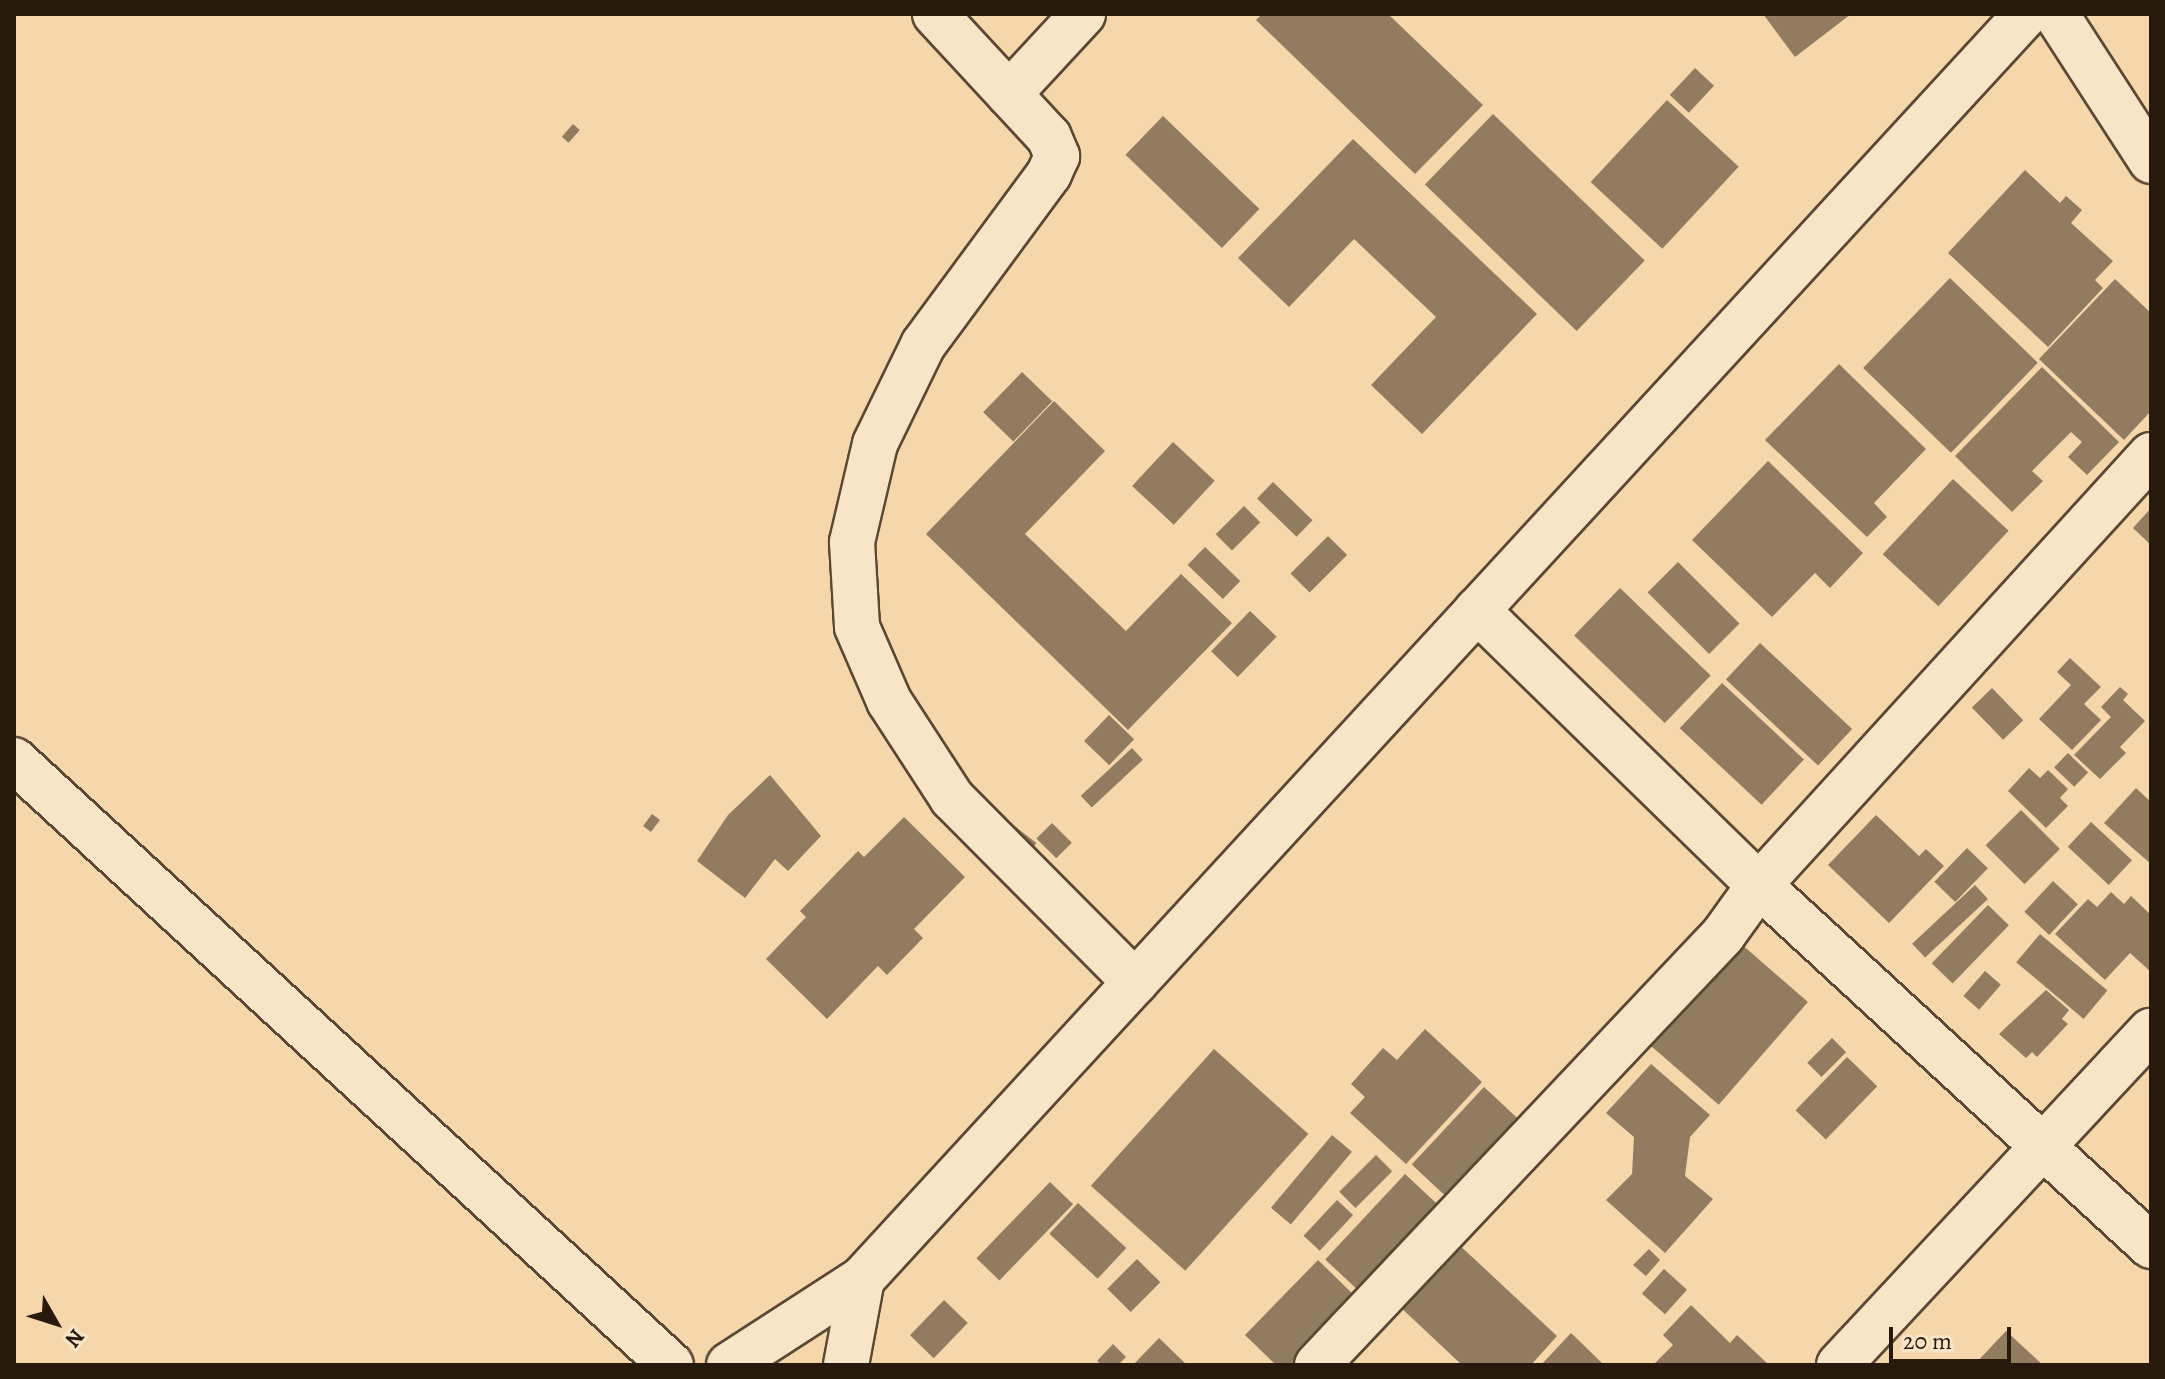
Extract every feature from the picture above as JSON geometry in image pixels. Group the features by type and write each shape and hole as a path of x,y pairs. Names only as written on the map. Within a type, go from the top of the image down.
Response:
{"street":[{"path":"935,14 1049,137 1057,156 1049,174 923,345 875,444 852,542 857,627 889,701 952,798 1135,982"},
{"path":"1009,94 1083,14"},
{"path":"729,1365 862,1279 2026,14"},
{"path":"2056,14 2151,161"},
{"path":"1317,1365 1723,935 1759,885 2151,455"},
{"path":"1477,610 1759,885 2046,1145 2151,1246"},
{"path":"14,760 671,1365"},
{"path":"1839,1365 2151,1031"},
{"path":"846,1365 862,1279"}],"building":[{"path":"1262,14 1388,14 1483,105 1415,174 1256,20"},
{"path":"1763,14 1851,14 1795,57"},
{"path":"1695,68 1714,86 1689,113 1670,95"},
{"path":"1667,100 1739,167 1662,249 1591,182"},
{"path":"1493,114 1645,261 1577,331 1425,184"},
{"path":"1163,116 1259,209 1222,248 1125,155"},
{"path":"573,124 580,130 569,143 562,137"},
{"path":"1353,139 1537,314 1422,434 1371,385 1436,317 1354,239 1289,307 1238,258"},
{"path":"2025,170 2060,203 2066,196 2082,210 2071,223 2113,261 2095,280 2103,288 2048,347 1948,253"},
{"path":"1950,278 2038,363 1951,453 1863,368"},
{"path":"2115,279 2151,313 2151,411 2124,440 2039,359"},
{"path":"1839,364 1926,449 1874,503 1887,517 1867,537 1765,440"},
{"path":"2042,367 2119,442 2087,475 2068,457 2082,442 2071,432 2032,471 2043,481 2012,512 1955,456"},
{"path":"1022,372 1052,401 1013,441 983,412"},
{"path":"1054,401 1105,451 1025,534 1126,631 1181,574 1232,623 1128,730 926,534"},
{"path":"1173,442 1215,481 1174,525 1132,486"},
{"path":"1768,461 1863,553 1830,588 1815,573 1772,617 1692,540"},
{"path":"1953,479 2009,531 1938,606 1883,554"},
{"path":"1273,482 1313,520 1297,537 1257,499"},
{"path":"1244,506 1260,522 1232,551 1216,534"},
{"path":"2151,508 2151,545 2133,528"},
{"path":"1328,536 1347,555 1310,593 1291,573"},
{"path":"1205,547 1240,581 1223,599 1188,565"},
{"path":"1678,562 1740,624 1709,654 1648,592"},
{"path":"1620,588 1711,676 1665,723 1574,635"},
{"path":"1250,611 1277,637 1238,677 1211,651"},
{"path":"1760,643 1852,729 1818,765 1726,680"},
{"path":"2070,658 2101,687 2084,704 2101,720 2072,750 2039,719 2071,685 2057,672"},
{"path":"1722,683 1804,759 1762,805 1680,728"},
{"path":"2120,687 2128,694 2123,700 2145,721 2120,747 2126,753 2100,779 2074,755 2111,717 2101,707"},
{"path":"1992,688 2023,720 2003,740 1972,707"},
{"path":"1109,715 1134,739 1109,765 1084,741"},
{"path":"1132,748 1143,760 1092,807 1081,796"},
{"path":"2068,753 2088,772 2074,787 2054,767"},
{"path":"2029,768 2040,778 2048,770 2068,789 2060,798 2068,806 2046,828 2008,791"},
{"path":"770,775 821,836 788,871 775,859 745,898 697,861 728,815"},
{"path":"2136,788 2151,802 2151,864 2104,823"},
{"path":"2021,810 2060,849 2025,884 1986,845"},
{"path":"652,814 660,820 651,832 643,826"},
{"path":"1876,815 1919,856 1926,849 1944,866 1889,923 1828,865"},
{"path":"904,817 965,877 914,929 923,938 887,975 878,966 827,1019 766,959 806,917 800,911 858,851 864,857"},
{"path":"2091,822 2132,860 2109,885 2068,847"},
{"path":"1052,823 1072,843 1056,858 1036,839"},
{"path":"1012,824 1036,843 1027,856 1002,837"},
{"path":"1967,848 1988,868 1955,902 1934,882"},
{"path":"2053,881 2078,904 2049,935 2024,912"},
{"path":"1975,885 1988,899 1925,958 1912,944"},
{"path":"2111,892 2124,904 2131,896 2151,915 2151,972 2130,953 2105,980 2055,934 2088,899 2097,907"},
{"path":"1988,905 2009,925 1953,983 1932,963"},
{"path":"2040,934 2107,991 2084,1019 2016,962"},
{"path":"1740,943 1808,1002 1719,1105 1651,1046"},
{"path":"1985,971 2001,985 1979,1010 1963,996"},
{"path":"2046,990 2069,1010 2062,1019 2068,1024 2037,1057 2032,1052 2026,1058 1999,1034"},
{"path":"1425,1029 1482,1082 1406,1164 1350,1113 1365,1097 1351,1084 1383,1048 1397,1060"},
{"path":"1832,1038 1846,1052 1821,1077 1807,1063"},
{"path":"1214,1049 1308,1134 1185,1271 1091,1186"},
{"path":"1847,1057 1877,1086 1826,1139 1796,1110"},
{"path":"1651,1064 1710,1115 1690,1137 1685,1176 1713,1199 1665,1253 1606,1200 1632,1174 1634,1137 1606,1113"},
{"path":"1484,1087 1525,1125 1453,1203 1412,1165"},
{"path":"1332,1135 1352,1152 1291,1224 1271,1208"},
{"path":"1376,1155 1392,1171 1355,1208 1339,1192"},
{"path":"1405,1174 1446,1212 1366,1298 1325,1260"},
{"path":"1050,1182 1073,1204 999,1280 976,1258"},
{"path":"1337,1200 1353,1215 1320,1251 1304,1236"},
{"path":"1078,1203 1126,1248 1098,1279 1049,1234"},
{"path":"1455,1241 1557,1336 1531,1365 1462,1365 1397,1304"},
{"path":"1649,1249 1660,1260 1646,1276 1633,1265"},
{"path":"1137,1259 1160,1282 1131,1312 1107,1289"},
{"path":"1318,1260 1359,1300 1297,1365 1276,1365 1245,1335"},
{"path":"1664,1269 1687,1290 1665,1314 1642,1294"},
{"path":"944,1300 968,1323 934,1358 910,1335"},
{"path":"1691,1305 1730,1343 1737,1335 1769,1365 1653,1365 1673,1345 1663,1335"},
{"path":"2006,1331 2043,1365 1974,1365"},
{"path":"1571,1333 1604,1365 1541,1365"},
{"path":"1159,1338 1187,1365 1133,1365"},
{"path":"1113,1344 1126,1357 1118,1365 1102,1365 1097,1361"}]}
